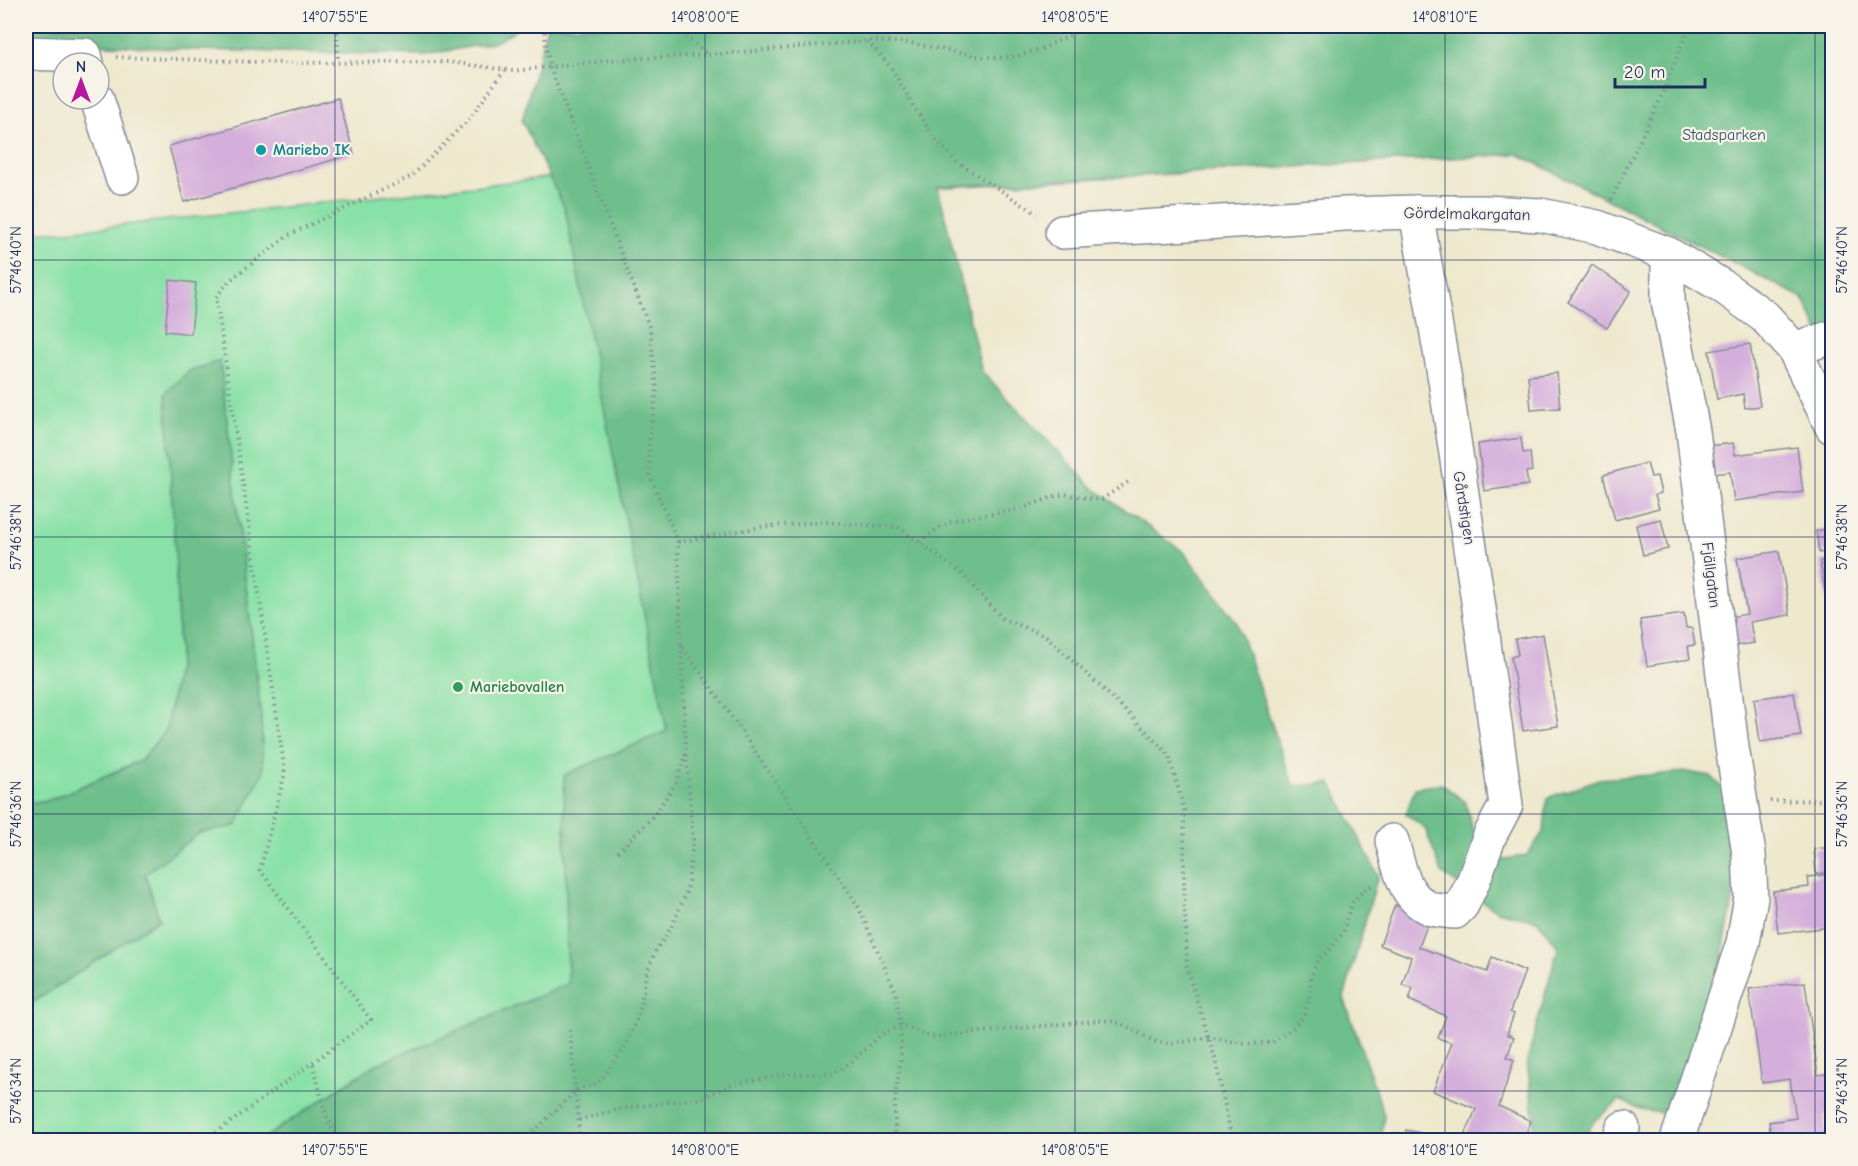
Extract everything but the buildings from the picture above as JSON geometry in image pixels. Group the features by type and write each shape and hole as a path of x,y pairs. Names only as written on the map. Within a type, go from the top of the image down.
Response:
{"street":[{"path":"26,53 51,56"},
{"path":"101,111 122,177"},
{"name":"Gördelmakargatan","path":"1062,232 1345,214 1416,212 1541,215 1597,227 1668,254 1722,286 1765,317 1794,349 1833,427"},
{"name":"Gårdstigen","path":"1396,856 1403,881 1416,901 1433,910 1455,912 1462,905 1473,882 1490,835 1506,805 1445,380 1416,212"},
{"name":"Fjällgatan","path":"1668,254 1668,301 1693,431 1732,747 1749,854 1751,897 1743,944 1677,1140"},
{"path":"1794,349 1833,337"}],"path":[{"path":"337,26 338,63"},
{"path":"525,1140 577,1090 598,1083 625,1048 640,1011 646,975 656,950 671,927 687,891 693,840 686,753 678,542 650,476 649,442 657,388 650,329 550,68 544,26"},
{"path":"671,26 708,54"},
{"path":"111,60 276,63 449,62 504,71 611,60 868,41 910,43 997,58 1018,56 1041,49 1084,26"},
{"path":"1597,227 1663,93 1689,26"},
{"path":"868,41 892,69 915,109 938,142 957,162 1062,232"},
{"path":"206,1140 371,1020 260,870 285,773 216,297 230,280 289,236 412,176 470,118 504,71"},
{"path":"920,542 954,520 1021,509 1065,494 1102,499 1128,482"},
{"path":"678,542 761,527 823,522 898,527 961,573 1002,618 1046,636 1169,754 1184,810 1187,969 1215,1058 1232,1140"},
{"path":"681,645 730,714 858,906 896,993 901,1025 901,1056 895,1099 895,1140"},
{"path":"618,852 654,815 676,783 686,753"},
{"path":"1741,801 1833,800"},
{"path":"579,1120 619,1109 701,1098 731,1085 786,1074 832,1074 851,1062 882,1034 901,1025 931,1037 1103,1020 1120,1023 1156,1042 1172,1044 1209,1037 1246,1044 1272,1043 1304,1017 1311,977 1318,959 1344,932 1353,902 1396,856"},
{"path":"570,1030 580,1140"},
{"path":"313,1064 326,1116 338,1140"}],"green space":[{"path":"26,26 522,26 496,42 425,55 193,50 26,40"},
{"name":"Stadsparken","path":"547,26 1832,26 1832,359 1803,298 1518,154 938,187 982,372 1092,487 1184,552 1237,623 1293,786 1331,783 1378,875 1344,998 1384,1115 1381,1140 261,1140 375,1065 568,984 564,775 667,731 565,209 522,121"},
{"name":"Mariebovallen","path":"1832,26 1832,359 1803,298 1518,154 566,209 667,731 564,775 568,984 375,1065 261,1140 26,1140 26,1007 159,919 145,874 199,833 236,826 263,772 261,716 220,361 176,569 179,657 166,730 141,760 50,800 26,803 26,232 59,232 562,176"},
{"path":"220,361 261,716 263,772 236,826 199,833 145,874 159,919 26,1007 26,803 50,800 141,761 166,730 179,657 166,393 189,371"},
{"path":"1687,772 1711,776 1727,793 1741,859 1720,966 1679,1109 1672,1112 1657,1112 1620,1100 1594,1121 1584,1140 1532,1140 1534,1117 1527,1061 1558,947 1537,920 1497,911 1442,873 1425,828 1406,814 1415,788 1442,784 1465,802 1475,836 1495,861 1527,855 1544,831 1547,798 1599,779"}],"place":[{"name":"Mariebo IK","path":"261,150"},
{"name":"Mariebovallen","path":"458,687"}]}
